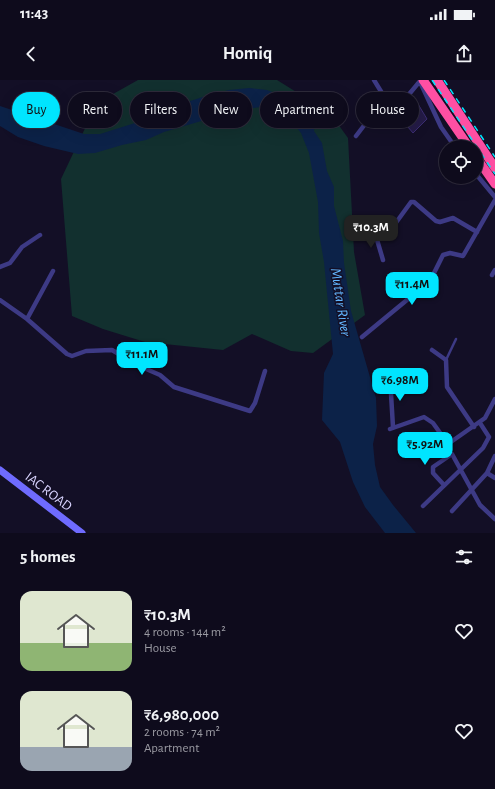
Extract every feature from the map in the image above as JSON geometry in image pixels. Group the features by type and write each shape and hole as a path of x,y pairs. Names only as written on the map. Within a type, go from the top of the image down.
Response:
{"highway":[{"path":"421,80 464,140"},
{"path":"437,80 495,168"},
{"path":"483,166 495,184"}],"main road":[{"name":"IAC ROAD","path":"0,470 82,533"}],"street":[{"path":"356,136 385,98 374,80"},
{"path":"411,92 421,80 441,127 450,140"},
{"path":"362,337 430,281 443,255 450,253 463,256 478,232 495,198 483,183"},
{"path":"383,260 374,233 395,224 411,202 414,202 436,221 440,222 453,218 478,232"},
{"path":"0,267 10,263 22,247 40,234"},
{"path":"27,319 53,271"},
{"path":"0,300 27,319 67,354 72,356 86,351 112,350 137,365 160,375 174,387 250,411 255,403 265,371"},
{"path":"432,350 446,360 447,387 474,427"},
{"path":"390,377 392,428 424,417 433,423 448,444 480,423 485,418 495,399"},
{"path":"423,506 483,448 488,440 488,434 480,423"},
{"path":"444,485 433,473 434,467 452,454 480,505 495,519"},
{"path":"452,511 487,473 495,456"},
{"path":"487,473 495,478"}],"lane":[{"path":"446,360 456,339"}],"green space":[{"path":"138,80 277,80 296,92 260,92 260,128 341,128 348,138 354,252 365,315 313,353 291,351 252,334 223,350 145,342 103,329 72,316 61,179 85,128 122,128 122,92 117,92"}],"water":[{"path":"249,88 272,92 260,92 260,107 252,108 252,92 221,92"},
{"path":"199,98 199,122 191,124 191,101"},
{"path":"0,106 12,110 12,128 60,128 60,126 84,134 100,134 130,125 130,128 178,128 146,140 95,153 78,154 44,146 18,137 0,126"},
{"name":"Muttar River","path":"297,128 314,128 314,131 322,143 327,171 334,187 334,206 343,241 344,263 351,311 376,398 377,426 373,444 375,465 380,487 416,533 385,533 365,507 353,482 340,442 322,420 324,373 333,354 324,262 319,233 318,202 309,153 301,133"}],"building":[{"path":"419,106 427,119 419,127"},
{"path":"409,128 418,128 413,133"}],"railway":[{"path":"432,80 495,174"},
{"path":"444,80 495,157"}]}
